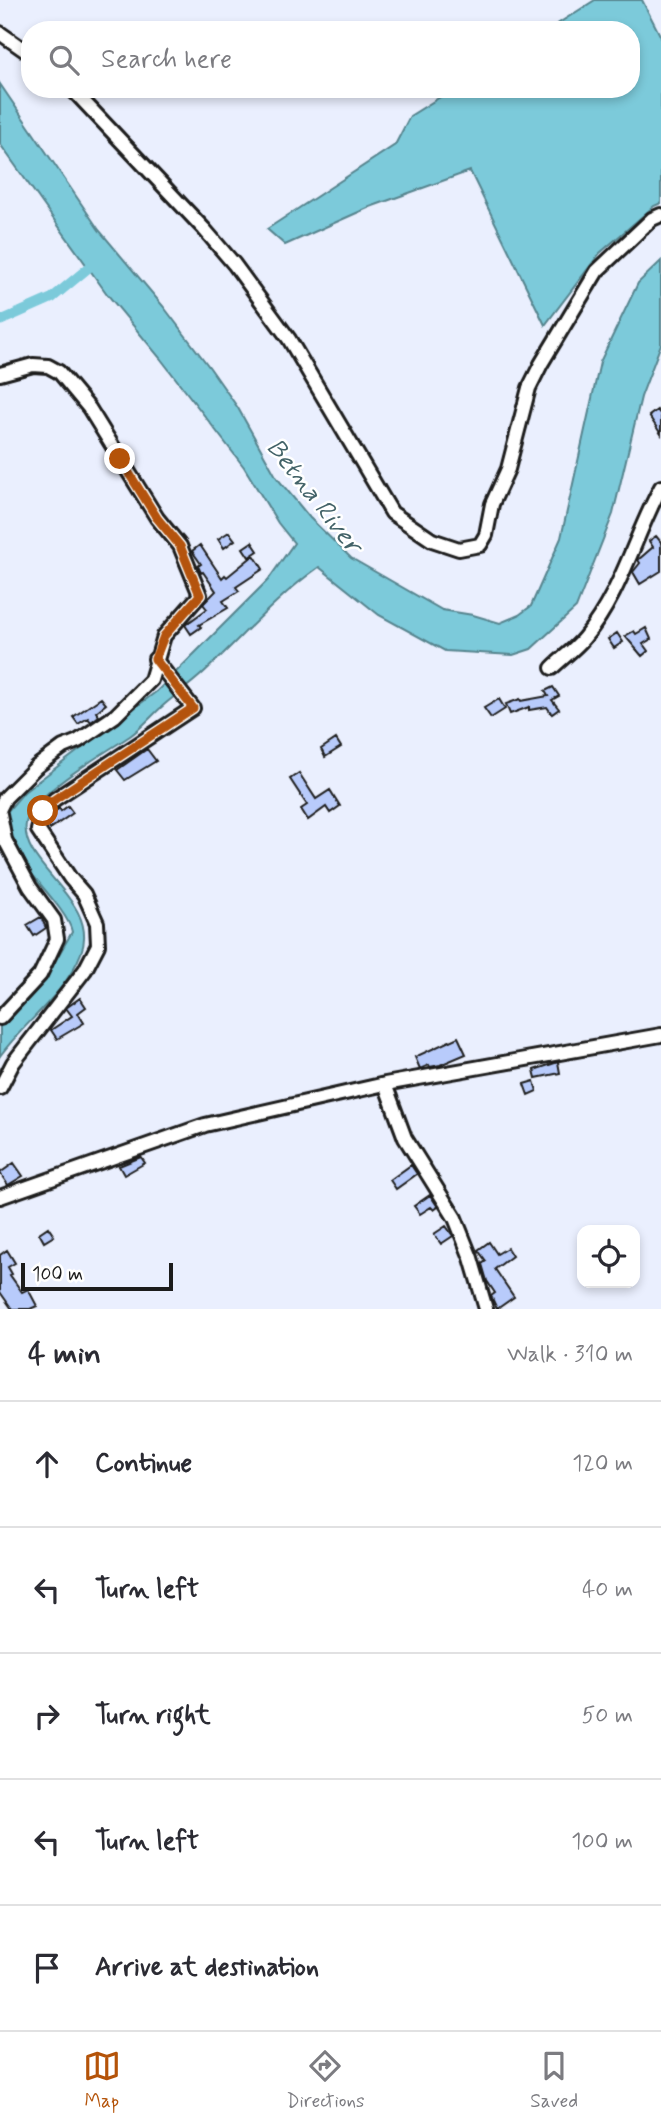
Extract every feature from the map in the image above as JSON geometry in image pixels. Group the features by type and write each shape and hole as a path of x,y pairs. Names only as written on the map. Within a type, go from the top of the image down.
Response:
{"street":[{"path":"0,33 21,48"},
{"path":"80,98 234,264 289,339 393,513 432,540 459,549 480,545 486,535 492,503 508,469 529,388 559,330 597,271 652,219 661,215"},
{"path":"0,374 33,365 48,366 59,372 89,408 157,518 180,546 200,595 164,636 155,659 151,680 103,725 63,747 36,767 5,798 0,808"},
{"path":"552,668 584,639 620,580 646,515 661,487"},
{"path":"0,1088 13,1063 77,980 98,945 97,923 84,894 38,830 43,811 55,799 193,708 155,659"},
{"path":"0,814 5,840 30,887 54,920 57,939 40,975 0,1018"},
{"path":"0,1197 205,1125 385,1084 661,1035"},
{"path":"385,1084 405,1138 455,1218 471,1258 486,1309"}],"water":[{"path":"595,0 642,0 661,37 661,203 654,206 600,253 545,325 470,171 370,207 285,245 267,229 395,145 410,116 439,98 640,98 640,21 562,21"},
{"path":"0,84 99,230 163,306 210,368 238,408 277,478 310,518 351,558 442,610 500,623 519,615 531,606 561,538 600,362 638,283 661,261 661,344 641,397 613,514 576,608 531,649 513,655 445,651 379,615 319,567 135,732 70,775 41,800 26,823 27,839 34,854 71,900 80,917 84,934 81,953 55,995 0,1056 0,1026 47,975 72,932 64,915 15,851 5,814 24,792 157,691 268,580 294,543 278,523 244,467 107,294 0,144"}],"building":[{"path":"657,410 661,415 661,434 649,416"},
{"path":"229,532 235,540 224,548 218,539"},
{"path":"656,536 661,542 661,571 640,584 633,572 640,563 638,560 653,547 649,541"},
{"path":"252,542 258,551 249,557 243,548"},
{"path":"200,545 222,578 225,575 227,577 254,555 263,569 236,587 239,591 223,601 228,608 199,625 201,627 191,634 185,625 207,609 203,604 216,591 203,572 201,573 198,566 201,564 192,551"},
{"path":"646,628 651,639 643,644 648,651 642,656 625,636"},
{"path":"617,633 623,642 614,648 608,639"},
{"path":"553,687 559,696 552,700 559,709 552,714 547,707 529,710 529,707 510,714 506,704 520,699 548,696 545,691"},
{"path":"101,698 106,704 96,712 99,716 91,722 88,718 78,724 73,717"},
{"path":"499,699 505,709 491,718 484,708"},
{"path":"336,739 341,747 325,757 321,749"},
{"path":"147,749 156,761 125,780 117,770"},
{"path":"299,773 316,799 330,790 340,806 330,813 326,807 308,820 301,809 307,805 290,779"},
{"path":"68,806 73,813 50,829 48,825 51,816 59,808 61,811"},
{"path":"41,917 46,928 34,936 27,925"},
{"path":"80,998 86,1007 78,1013 84,1023 57,1039 51,1030 72,1016 66,1008"},
{"path":"458,1037 466,1054 440,1065 429,1065 420,1069 415,1057"},
{"path":"558,1062 560,1073 536,1078 534,1070"},
{"path":"534,1081 537,1091 528,1095 524,1084"},
{"path":"141,1157 145,1163 124,1175 119,1166"},
{"path":"14,1163 23,1176 8,1185 0,1173"},
{"path":"411,1165 417,1174 396,1189 390,1180"},
{"path":"430,1195 438,1207 434,1210 431,1207 420,1214 414,1206"},
{"path":"446,1226 453,1236 441,1244 434,1234"},
{"path":"48,1227 54,1236 44,1242 39,1233"},
{"path":"489,1242 497,1254 507,1248 512,1256 495,1269 514,1297 497,1309 491,1296 495,1293 487,1281 482,1264 486,1261 478,1250"},
{"path":"7,1250 15,1263 8,1267 12,1274 10,1275 22,1292 28,1289 37,1306 30,1309 12,1309 0,1292 0,1255"}],"waterway":[{"path":"0,321 52,298 98,260"}],"route":[{"path":"43,811 55,799 193,708 155,659 164,636 200,595 180,546 157,518 120,459"}],"water label":[{"name":"Betna River","path":"315,495"}]}
